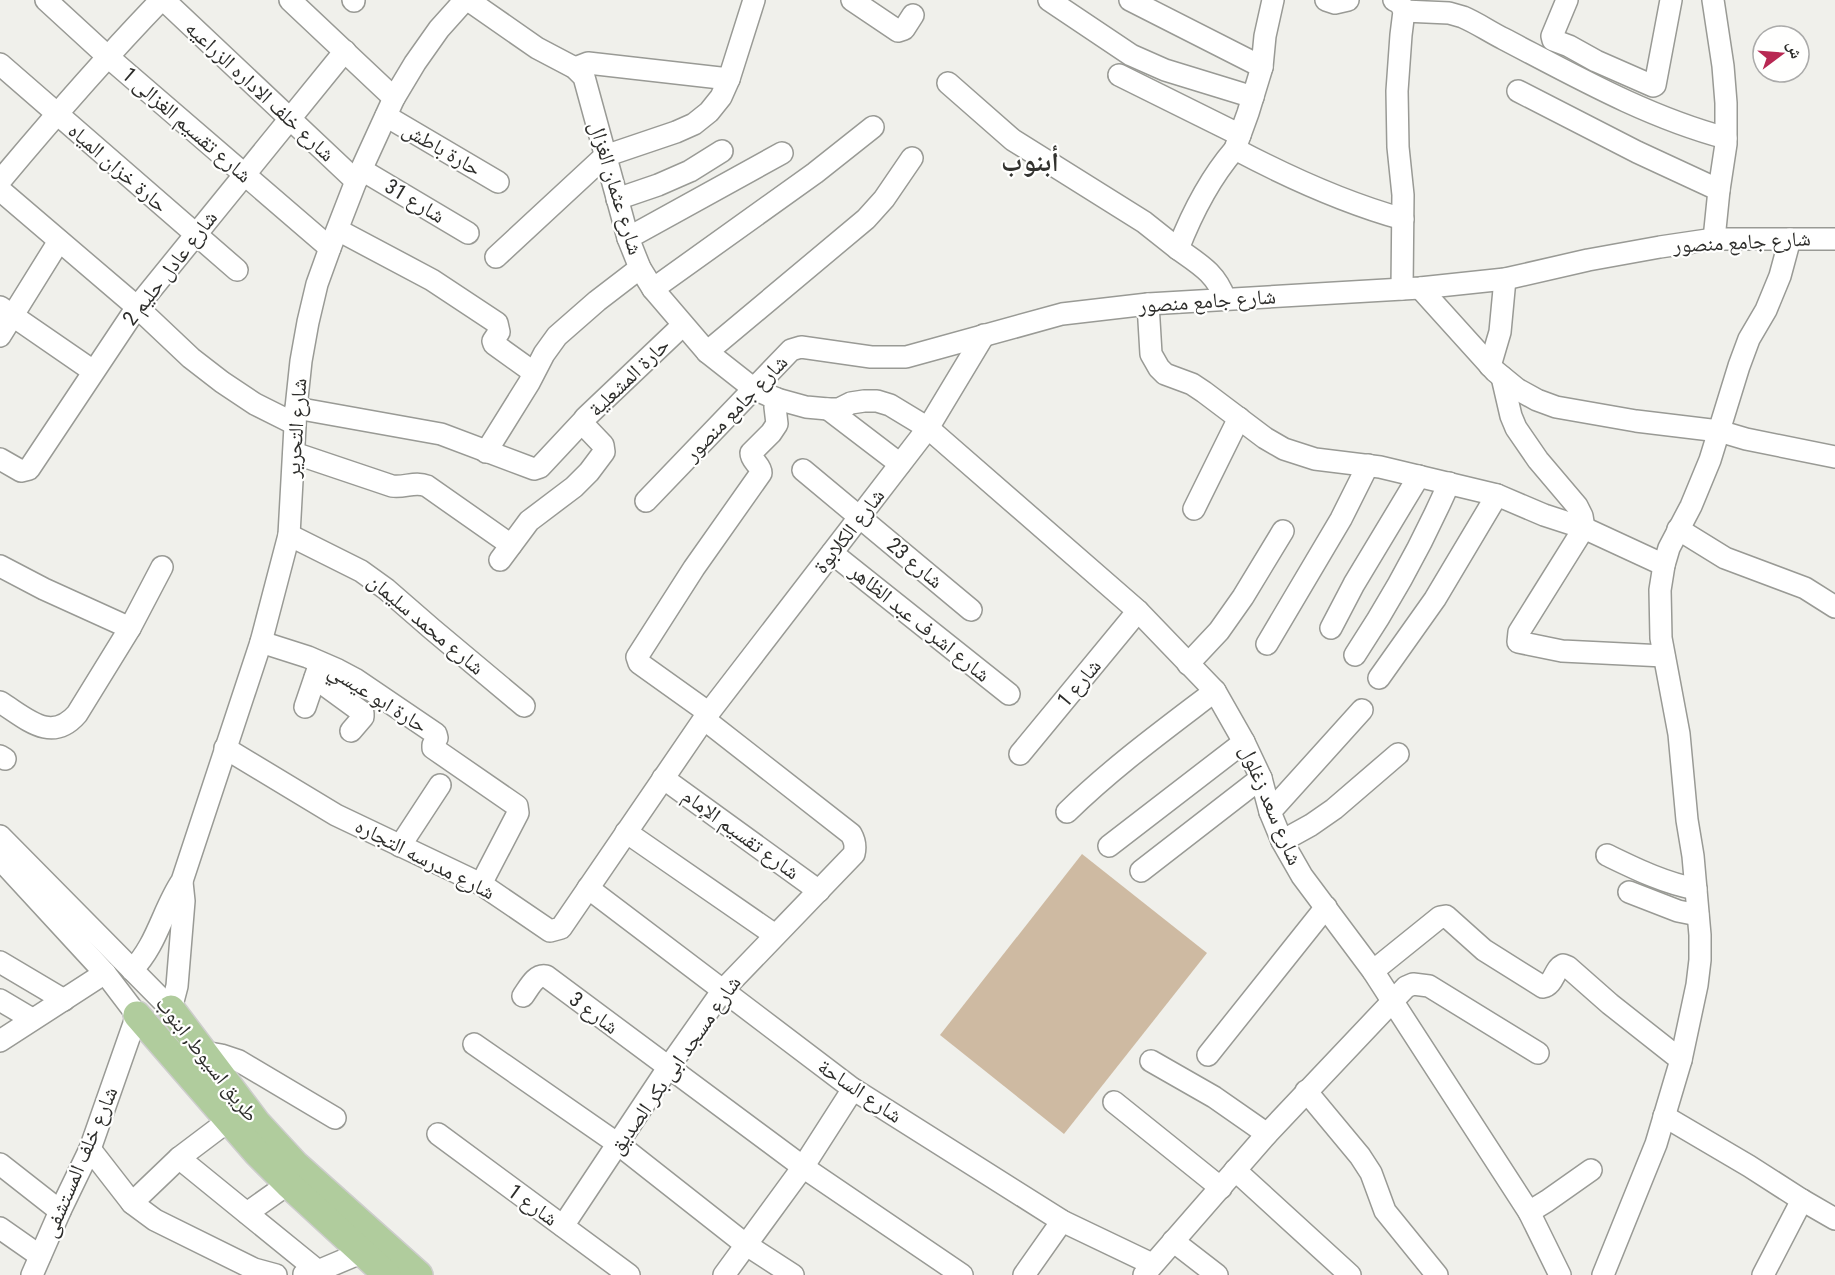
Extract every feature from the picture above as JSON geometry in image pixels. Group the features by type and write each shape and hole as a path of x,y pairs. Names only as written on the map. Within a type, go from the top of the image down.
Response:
{"main road":[{"name":"طريق اسيوط, ابنوب","path":"171,1009 256,1122 370,1244 387,1275"},
{"name":"طريق اسيوط, ابنوب","path":"137,1014 228,1121 288,1184 370,1244 419,1275"}],"street":[{"name":"شارع تقسيم الغزالى 1","path":"46,0 244,174 334,239 432,280 497,323 500,328 494,344 533,372"},
{"path":"0,181 107,56 163,0"},
{"name":"شارع خلف الاداره الزراعيه","path":"163,0 290,119 359,175"},
{"name":"حارة باطش","path":"291,0 345,51 390,107 498,182"},
{"path":"466,0 537,48 575,69 588,63 729,79"},
{"name":"شارع التحرير","path":"132,970 144,958 182,880 261,642 289,535 301,361 317,284 359,175 390,107 421,54 439,29 466,0"},
{"path":"496,257 604,156 676,132 694,124 709,112 721,97 729,79 754,0"},
{"path":"852,0 898,31 904,29 913,15"},
{"path":"1049,0 1131,55 1165,70 1253,97"},
{"path":"1130,0 1262,67"},
{"path":"1178,249 1204,193 1237,142 1262,67 1265,36 1273,0"},
{"path":"1326,0 1335,3 1348,0"},
{"path":"1567,0 1551,36 1553,40 1651,86 1655,85 1671,0"},
{"path":"1713,0 1726,103 1726,138 1714,239"},
{"path":"1726,138 1700,131 1619,98 1463,17 1399,5 1401,35 1397,91 1403,219 1411,288 1496,371 1517,389 1537,400 1556,407 1636,421 1719,431 1746,439 1835,456"},
{"name":"شارع عادل حليم 2","path":"0,459 21,471 29,470 137,307 345,51"},
{"name":"حارة خزان المياه","path":"0,64 237,270"},
{"name":"شارع عثمان الغزال","path":"575,69 584,77 586,83 604,156 628,238 640,268 653,289 707,352 754,389 777,399 828,410 839,409 851,403 877,401 890,405 928,428"},
{"path":"1119,75 1342,198 1380,213 1403,219"},
{"path":"948,83 1013,140 1144,222 1213,276 1221,286 1225,299"},
{"path":"1518,91 1637,152 1719,190"},
{"path":"653,289 815,173 873,127"},
{"path":"617,199 690,171 722,151"},
{"path":"628,238 782,153"},
{"path":"707,352 866,219 884,199 912,158"},
{"name":"شارع 31","path":"359,175 468,233"},
{"path":"0,190 137,307 191,358 255,404 296,416 441,434 464,441 531,469 537,468 583,421"},
{"name":"شارع جامع منصور","path":"646,501 791,350 801,347 872,357 906,357 1062,314 1148,304 1411,288 1505,279 1660,246 1714,239 1835,238"},
{"path":"1603,1275 1656,1144 1681,1059 1700,960 1696,889 1679,735 1661,638 1660,590 1664,565 1669,548 1691,506 1710,460 1739,366 1749,339 1766,310 1780,276 1790,239"},
{"path":"0,336 6,311 59,241"},
{"path":"486,452 557,336 597,300 640,268"},
{"path":"1505,279 1496,371 1516,428 1538,460 1576,506 1582,516 1584,528 1517,636 1518,642 1562,651 1664,656"},
{"path":"1148,304 1151,354 1159,368 1165,374 1191,384 1204,392 1265,438 1284,449 1316,459 1368,465 1497,495 1544,515 1584,528 1664,565"},
{"path":"6,311 93,371"},
{"name":"حارة المشعلية","path":"294,453 392,486 401,488 416,484 427,486 506,552 529,521 574,487 604,452 604,448 585,427 583,421 683,325"},
{"name":"شارع الكلابوة","path":"706,716 928,428 984,335"},
{"path":"706,716 639,663 637,657 694,568 760,473 760,467 751,453 777,424 775,407 777,399"},
{"path":"828,410 900,464"},
{"path":"1194,509 1239,418"},
{"name":"شارع سعد زغلول","path":"928,428 1138,611 1215,691 1261,778 1270,812 1282,841 1302,876 1393,1002 1529,1212 1560,1275"},
{"path":"1267,644 1341,519 1368,465"},
{"name":"شارع 23","path":"804,470 971,610"},
{"path":"1331,628 1354,584 1419,476"},
{"path":"1355,655 1406,573 1449,483"},
{"path":"1379,678 1435,599 1497,495"},
{"path":"1678,529 1725,558 1805,588 1835,607"},
{"path":"1188,664 1219,631 1237,606 1283,531"},
{"name":"شارع محمد سليمان","path":"289,535 361,571 386,589 524,706"},
{"name":"شارع اشرف عبد الظاهر","path":"832,553 1009,694"},
{"path":"0,566 130,628"},
{"path":"0,702 38,725 52,729 62,727 69,722 77,714 130,628 162,567"},
{"name":"شارع 1","path":"1020,754 1138,611"},
{"name":"حارة ابو عيسي","path":"261,642 318,670 355,679 436,734 437,738 433,748 517,806 518,813 481,884"},
{"path":"305,707 318,670 363,713 363,717 351,732"},
{"path":"1067,812 1126,759 1215,691"},
{"path":"1270,812 1362,710"},
{"name":"شارع مدرسه التجاره","path":"225,748 336,815 481,884 550,931 561,928 706,716"},
{"name":"شارع مسجد ابى بكر الصديق","path":"563,1226 723,990 854,854 855,840 851,834 706,716"},
{"path":"1109,846 1244,742"},
{"path":"1282,841 1334,810 1398,754"},
{"name":"شارع تقسيم الإمام","path":"663,778 819,891"},
{"path":"1141,871 1261,778"},
{"path":"400,846 440,785"},
{"path":"626,832 775,935"},
{"name":"طريق اسيوط, ابنوب","path":"0,836 171,1009"},
{"path":"1607,855 1652,876 1696,889"},
{"name":"طريق اسيوط, ابنوب","path":"0,859 105,973 137,1014"},
{"name":"شارع التحرير","path":"171,1009 177,986 184,901 182,880"},
{"name":"شارع الساحة","path":"588,888 853,1089 1062,1221 1148,1269"},
{"path":"1629,892 1684,913 1698,915"},
{"path":"1208,1055 1326,907"},
{"path":"1372,971 1440,918 1446,916 1484,951 1543,987 1549,984 1557,968 1563,965 1568,967 1610,1004 1681,1059"},
{"path":"0,962 64,1000"},
{"path":"1,1039 105,973"},
{"name":"شارع 3","path":"524,996 537,978 546,976 802,1167 962,1275"},
{"path":"1148,1269 1306,1091 1406,987 1413,984 1428,986 1538,1053"},
{"path":"0,1000 32,1019"},
{"name":"شارع خلف المستشفى","path":"36,1266 90,1149 137,1014"},
{"path":"474,1044 618,1144 745,1244 793,1275"},
{"path":"204,1052 239,1061 335,1118"},
{"path":"1151,1061 1214,1097 1267,1134"},
{"path":"724,1275 802,1167 853,1089"},
{"path":"1306,1091 1360,1156 1371,1173 1385,1211 1437,1275"},
{"path":"1114,1102 1221,1188"},
{"path":"1664,1116 1802,1200 1833,1214"},
{"path":"132,1203 179,1158 228,1121"},
{"name":"شارع 1","path":"438,1134 629,1275"},
{"path":"90,1149 132,1203 155,1220 254,1269 276,1275"},
{"path":"179,1158 247,1213 309,1273 370,1244"},
{"path":"0,1164 60,1210"},
{"path":"1235,1170 1350,1275"},
{"path":"1529,1212 1591,1170"},
{"path":"247,1213 288,1184"},
{"path":"1763,1275 1802,1200"},
{"path":"1024,1275 1062,1221"},
{"path":"0,1228 36,1266"},
{"path":"1173,1241 1217,1275"}],"shaded area":[{"path":"1082,854 1207,953 1064,1134 940,1035"}],"district":[{"name":"أبنوب","path":"1030,162"}]}
